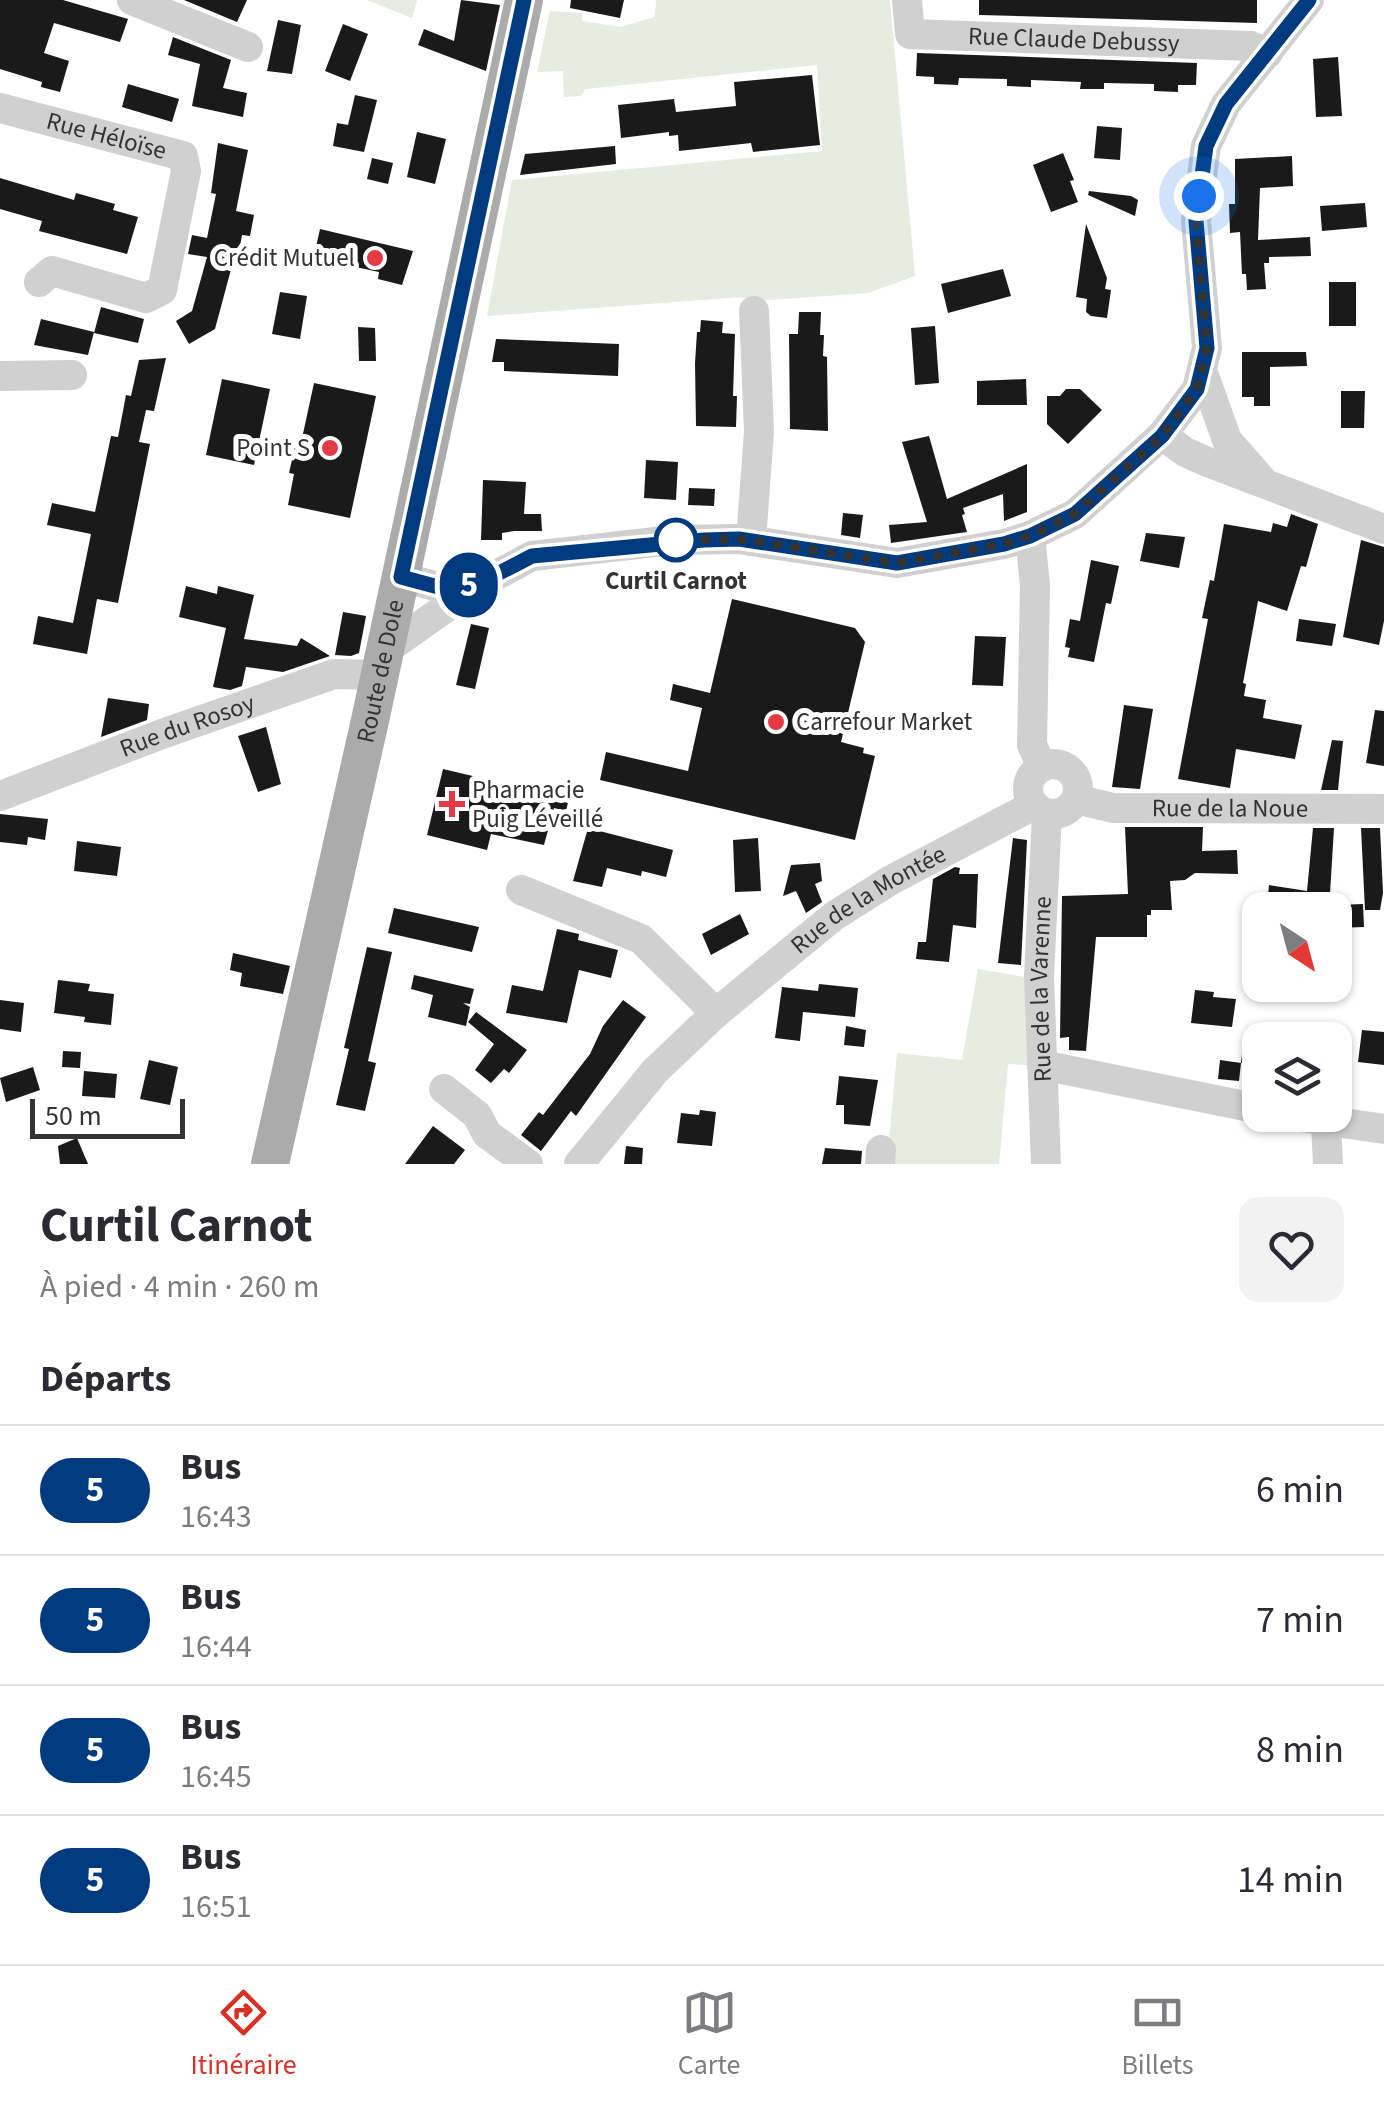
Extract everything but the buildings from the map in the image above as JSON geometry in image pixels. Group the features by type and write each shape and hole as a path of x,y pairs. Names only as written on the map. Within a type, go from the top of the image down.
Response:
{"main road":[{"name":"Route de Dole","path":"270,1164 524,0"}],"street":[{"path":"132,0 248,47"},
{"name":"Rue Claude Debussy","path":"907,0 910,34 1250,46 1268,53"},
{"path":"381,664 478,584 532,556 673,540 752,541 897,563 1030,536 1075,514 1162,436 1197,389 1207,348 1196,221 1206,146 1226,104 1310,0"},
{"name":"Rue Héloïse","path":"0,108 183,156 186,170 162,290 146,298 52,271 39,282"},
{"path":"752,541 760,430 754,312"},
{"path":"1202,370 1228,440 1262,481"},
{"path":"0,376 72,374"},
{"path":"1162,436 1210,463 1384,529"},
{"path":"1030,536 1035,585 1032,745 1042,767"},
{"path":"401,577 442,588 478,584"},
{"name":"Rue du Rosoy","path":"0,796 334,674 381,664"},
{"path":"1056,765 1070,771 1077,784 1076,799 1061,813 1040,810 1028,784 1042,767 1056,765"},
{"name":"Rue de la Noue","path":"1076,799 1114,808 1384,809"},
{"name":"Rue de la Montée","path":"579,1164 655,1070 716,1013 834,916 891,880 1040,810"},
{"name":"Rue de la Varenne","path":"1040,810 1039,976 1046,1164"},
{"path":"521,890 641,939 716,1013"},
{"path":"1042,1065 1242,1106"},
{"path":"444,1089 477,1114 486,1134 528,1164"},
{"path":"1352,1126 1384,1129"},
{"path":"1326,1132 1328,1164"}],"shaded area":[{"path":"367,0 417,0 412,18"},
{"path":"656,0 890,0 915,276 868,293 756,301 741,297 487,316 512,180 822,151 817,65 585,89 581,96 564,97 563,71 537,72 550,11 582,13 582,21 620,27 655,17"},
{"path":"978,969 1025,977 1028,1065 1008,1064 999,1164 887,1164 897,1053 962,1060"}],"bus line":[{"name":"5","path":"524,0 401,577 442,588 478,584 532,556 673,540 739,539 897,563 1004,544 1075,514 1162,436 1197,389 1207,348 1196,221 1206,146 1226,104 1309,0"}],"place":[{"name":"Crédit Mutuel","path":"375,258"},
{"name":"Point S","path":"330,448"},
{"name":"Curtil Carnot","path":"676,540"},
{"name":"Carrefour Market","path":"776,722"},
{"name":"Pharmacie Puig Léveillé","path":"452,804"}],"route":[{"path":"676,540 739,539 897,563 1004,544 1075,514 1162,436 1197,389 1207,348 1196,221 1199,196"}]}
